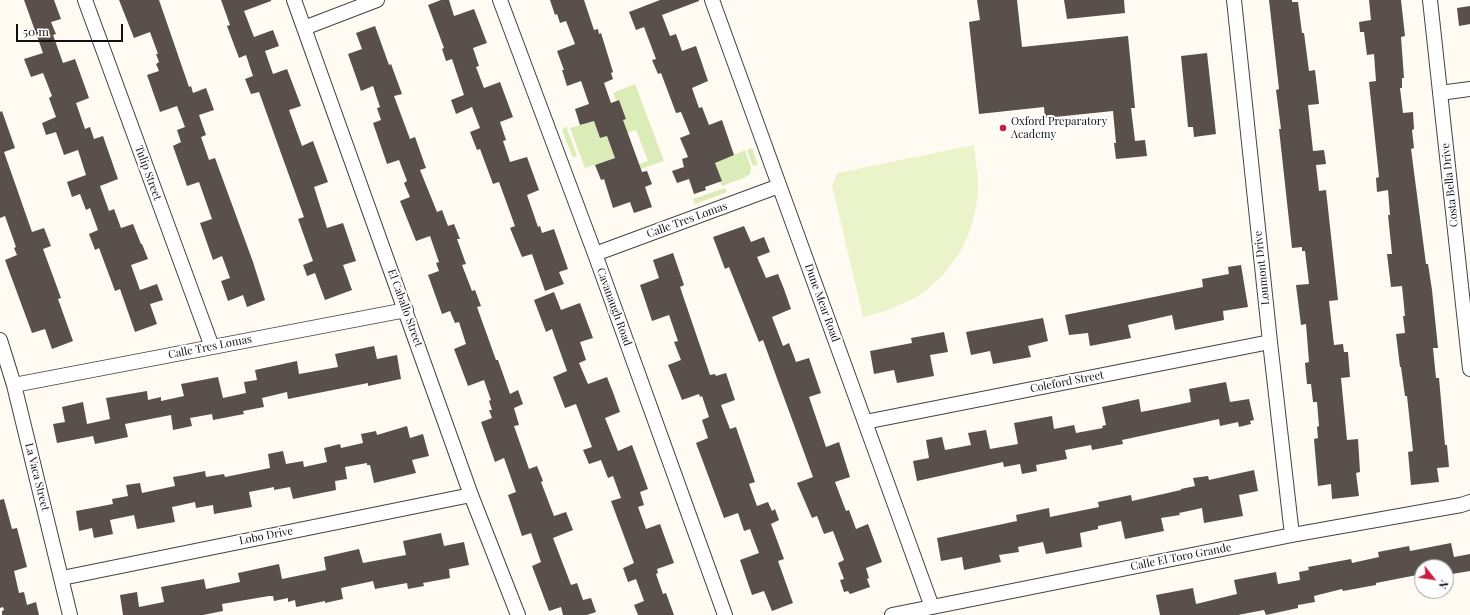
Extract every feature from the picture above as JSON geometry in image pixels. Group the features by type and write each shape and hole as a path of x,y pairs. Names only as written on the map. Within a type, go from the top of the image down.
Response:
{"street":[{"name":"Tulip Street","path":"85,0 212,347"},
{"name":"El Caballo Street","path":"294,0 471,495 518,615"},
{"path":"304,28 377,0"},
{"name":"Cavanaugh Road","path":"500,0 595,254 725,615"},
{"name":"Dune Mear Road","path":"712,0 932,607"},
{"name":"Loumont Drive","path":"1234,0 1292,535"},
{"name":"Costa Bella Drive","path":"1430,0 1470,369"},
{"path":"1440,93 1470,89"},
{"name":"Calle Tres Lomas","path":"595,254 779,186"},
{"name":"Calle Tres Lomas","path":"14,385 406,310"},
{"name":"La Vaca Street","path":"0,340 14,385 70,615"},
{"name":"Coleford Street","path":"865,422 1270,342"},
{"name":"Lobo Drive","path":"62,578 471,495"},
{"name":"Calle El Toro Grande","path":"892,615 1292,535 1461,505 1470,502"}],"green space":[{"path":"635,84 664,161 620,176 617,172 648,161 636,130 609,139 615,158 585,168 570,128 594,121 600,138 620,131 617,122 626,119 619,100 616,101 613,93"},
{"path":"566,126 577,156 573,158 562,130"},
{"path":"974,145 978,195 971,228 960,252 944,274 929,288 916,297 889,310 863,317 832,185 838,173"},
{"path":"752,148 758,165 753,166 747,150"},
{"path":"745,150 751,168 750,174 744,178 722,186 720,182 722,181 715,163"},
{"path":"725,188 727,192 695,204 693,199"}],"building":[{"path":"24,0 54,0 61,19 51,22 56,34 53,35 63,63 75,59 89,98 76,103 85,129 90,127 94,139 103,136 118,179 100,186 109,211 114,209 121,228 133,224 148,259 131,265 140,290 157,284 163,300 150,304 157,324 135,332 120,289 115,291 99,248 95,250 89,234 98,230 90,208 86,210 80,194 72,197 67,182 86,175 78,150 64,155 56,132 46,135 42,123 56,117 49,98 52,96 43,73 31,77 24,59 43,53"},
{"path":"119,0 159,0 189,87 191,86 193,93 206,88 214,110 199,115 206,135 201,137 209,160 215,158 253,262 265,300 247,307 243,295 228,301 221,281 230,278 222,256 213,260 200,223 212,219 199,182 187,186 173,146 181,142 177,130 185,127 177,106 160,112 147,75 159,71 156,64 159,62 156,54 158,54 150,32 134,38"},
{"path":"221,0 271,0 244,11 254,37 273,30 279,46 265,51 273,74 287,69 301,106 289,110 302,146 313,141 328,182 314,187 327,228 343,223 356,261 343,265 352,290 325,300 315,273 307,276 303,265 313,261 298,219 304,217 259,92 251,94 245,79 253,76 246,55 239,58 227,26 230,25"},
{"path":"441,0 449,0 454,16 474,9 487,43 473,48 479,66 476,67 484,88 500,82 513,117 500,122 506,140 503,141 510,162 527,157 539,190 527,195 538,227 540,226 542,233 554,229 568,269 559,272 564,284 545,291 532,254 522,257 510,228 515,226 499,182 493,184 480,149 477,150 470,132 480,128 472,107 456,114 451,100 464,95 452,59 446,61 442,49 444,48 428,5"},
{"path":"550,0 584,0 594,30 598,29 599,34 601,33 613,72 611,73 613,79 604,83 611,103 619,100 626,119 623,120 642,172 647,171 652,184 645,187 652,207 634,213 630,202 613,208 604,179 601,180 595,165 615,158 607,136 600,138 594,121 580,125 575,109 589,104 581,81 567,86 562,70 564,70 557,51 575,44 566,21 560,23 557,14 555,15"},
{"path":"660,0 699,0 662,15 670,36 676,34 682,51 696,46 708,81 692,88 699,108 702,107 709,125 722,120 734,155 715,163 722,181 705,187 706,190 694,194 689,179 677,183 672,171 684,167 682,159 688,157 680,138 690,134 681,112 676,113 661,73 658,74 652,60 656,59 644,27 636,30 629,12"},
{"path":"977,0 1017,0 1022,47 1128,36 1135,108 1131,108 1135,141 1145,140 1147,156 1116,159 1113,111 1045,118 1044,107 979,114 969,22 980,20"},
{"path":"1064,0 1124,0 1125,13 1067,19"},
{"path":"1269,0 1292,0 1292,2 1298,2 1309,71 1315,70 1319,104 1308,105 1313,151 1324,150 1326,164 1316,165 1319,191 1326,190 1338,300 1329,301 1334,345 1343,344 1344,352 1348,352 1350,377 1341,378 1347,440 1358,439 1360,472 1356,473 1359,496 1332,499 1331,484 1318,486 1314,439 1318,438 1317,427 1319,426 1317,402 1313,402 1311,384 1307,384 1305,363 1309,362 1306,324 1301,325 1296,285 1309,284 1305,251 1302,251 1302,247 1292,248 1279,129 1281,129 1276,90 1279,89"},
{"path":"1369,0 1401,0 1405,36 1401,37 1404,78 1402,78 1402,88 1400,88 1403,113 1413,112 1414,129 1412,130 1414,148 1411,149 1426,264 1428,264 1432,290 1438,348 1433,348 1436,378 1439,378 1445,445 1447,445 1449,467 1437,468 1439,482 1411,485 1408,452 1413,451 1407,396 1405,396 1396,334 1405,333 1402,286 1391,287 1387,254 1392,254 1388,215 1390,215 1388,190 1377,192 1376,178 1379,177 1369,82 1376,81 1374,54 1367,55 1364,32 1360,32 1359,22 1371,20"},
{"path":"1470,6 1470,24 1459,26 1457,8"},
{"path":"375,26 389,65 391,64 402,94 394,96 410,139 415,137 426,168 420,170 437,212 442,210 448,226 454,224 460,239 457,239 466,264 462,265 472,291 475,290 481,306 477,307 496,360 498,360 510,394 518,390 523,404 514,408 519,425 514,426 529,469 537,466 543,481 541,482 554,516 566,512 573,530 553,538 571,585 577,583 583,600 591,598 596,612 587,615 563,615 561,607 549,611 532,566 541,562 531,533 522,536 508,495 516,492 504,458 495,462 481,422 492,418 489,410 492,410 489,401 491,400 484,380 468,386 454,349 466,344 459,322 455,323 450,311 442,314 428,275 439,271 436,263 439,262 430,236 416,241 400,201 410,197 404,183 407,181 399,160 387,164 373,123 381,120 377,108 380,107 373,86 361,91 348,54 362,49 356,33"},
{"path":"1207,53 1216,134 1194,137 1193,127 1188,127 1181,56"},
{"path":"2,111 15,148 4,152 32,232 44,228 51,246 43,249 61,298 58,299 73,341 52,349 45,329 32,333 5,260 17,255 14,248 16,247 5,216 0,218 0,112"},
{"path":"744,226 751,242 764,237 770,252 757,257 766,278 778,274 791,309 772,317 783,346 789,343 796,362 809,358 821,393 809,397 826,447 839,442 850,477 835,482 846,511 849,510 856,529 868,524 882,562 866,568 869,578 867,579 870,587 850,594 848,591 844,592 840,580 844,579 838,563 844,560 833,531 824,534 817,516 812,518 797,483 813,477 763,340 759,342 729,267 725,269 713,237"},
{"path":"673,253 684,285 680,287 710,375 715,374 716,376 726,373 735,400 721,405 730,429 736,427 755,482 749,484 757,506 768,502 772,511 775,509 779,520 771,524 784,559 778,561 793,603 772,611 764,591 752,595 740,560 759,553 750,529 744,531 738,513 724,518 696,443 708,438 702,420 709,417 702,396 700,397 699,394 682,400 668,365 681,360 674,342 678,341 669,315 652,321 640,285 659,278 653,260"},
{"path":"1241,265 1248,307 1223,311 1224,320 1175,330 1172,315 1128,325 1131,338 1090,346 1088,333 1069,335 1065,315 1203,287 1202,279 1229,274 1228,267"},
{"path":"554,292 561,310 580,303 593,338 580,342 586,360 579,363 588,384 607,377 614,395 620,412 605,418 618,451 632,445 648,489 640,492 644,505 638,507 646,529 660,524 674,563 657,569 658,573 656,574 663,594 666,593 674,615 638,615 634,605 644,601 636,579 628,582 623,568 634,563 611,501 621,498 613,476 608,478 601,460 589,464 583,450 592,447 576,404 565,408 553,377 567,371 552,329 546,332 534,300"},
{"path":"1043,318 1048,341 1028,346 1031,357 993,364 990,351 971,355 966,332"},
{"path":"944,332 948,352 930,355 934,376 897,383 894,370 874,374 870,351 912,343 911,338"},
{"path":"374,346 377,359 397,355 401,379 368,386 368,383 288,399 287,392 262,398 264,407 243,411 244,414 213,420 212,414 190,418 192,426 173,430 171,415 125,424 128,437 95,444 93,436 57,443 53,424 65,422 62,407 83,402 87,424 110,419 106,398 147,391 148,400 161,397 161,401 184,396 181,384 218,377 223,398 246,393 244,382 257,380 255,370 297,361 299,374 338,367 335,354"},
{"path":"1226,382 1230,402 1249,399 1254,420 1250,421 1251,424 1239,427 1238,422 1220,426 1219,419 1122,440 1123,444 1092,450 1091,445 1065,450 1067,459 1036,465 1037,471 1022,474 1020,464 1004,467 1003,462 917,481 913,461 929,458 926,440 942,437 945,450 971,445 968,433 986,430 990,449 1018,444 1014,423 1052,416 1054,429 1074,425 1076,433 1103,428 1102,426 1106,425 1102,407 1139,399 1141,412 1162,408 1191,402 1189,389"},
{"path":"407,426 410,438 423,434 429,456 412,460 416,473 374,483 370,465 367,465 367,463 345,467 347,479 335,481 336,490 293,499 290,487 274,490 274,487 249,492 252,507 214,514 213,505 196,508 195,502 172,507 175,522 137,529 134,515 110,520 113,534 94,538 92,528 79,531 76,511 113,504 112,499 128,496 126,485 140,483 142,493 175,486 173,477 205,471 206,477 224,474 225,477 270,468 268,454 283,451 286,464 303,461 304,467 327,462 324,448 340,444 341,448 363,443 361,434 376,431 377,435"},
{"path":"1254,470 1258,491 1239,495 1243,516 1204,523 1202,508 1179,513 1180,515 1161,518 1164,531 1125,539 1121,521 1098,526 1098,529 1080,533 1082,547 1046,554 1043,542 1018,547 1019,552 999,555 1001,562 964,570 962,557 941,561 937,538 1017,521 1016,515 1049,508 1050,517 1099,507 1098,502 1131,495 1132,501 1181,490 1195,486 1193,478 1208,476 1209,480"},
{"path":"4,499 12,529 17,528 27,567 14,571 19,593 24,592 27,605 36,602 39,615 2,615 2,611 4,610 3,607 0,608 0,500"},
{"path":"441,533 444,546 464,542 469,565 449,569 450,578 423,583 424,586 408,589 407,583 375,589 373,581 341,588 343,599 296,607 295,600 288,602 288,598 274,601 273,596 269,596 222,604 223,611 203,615 123,615 120,595 137,592 139,607 164,602 161,587 204,579 206,589 240,582 238,573 279,564 282,579 326,570 324,557 359,549 363,563 406,555 403,541"},
{"path":"1451,543 1454,557 1470,554 1470,571 1454,574 1454,559 1414,559 1414,576 1376,583 1376,585 1343,591 1342,589 1314,596 1315,602 1298,605 1298,608 1266,615 1264,610 1238,615 1160,615 1156,595 1193,588 1196,604 1237,594 1234,580 1276,572 1278,584 1300,580 1299,572 1309,570 1308,567 1351,559 1352,563 1379,557 1378,552 1409,546 1410,551"}],"place":[{"name":"Oxford Preparatory Academy","path":"1003,128"}]}
